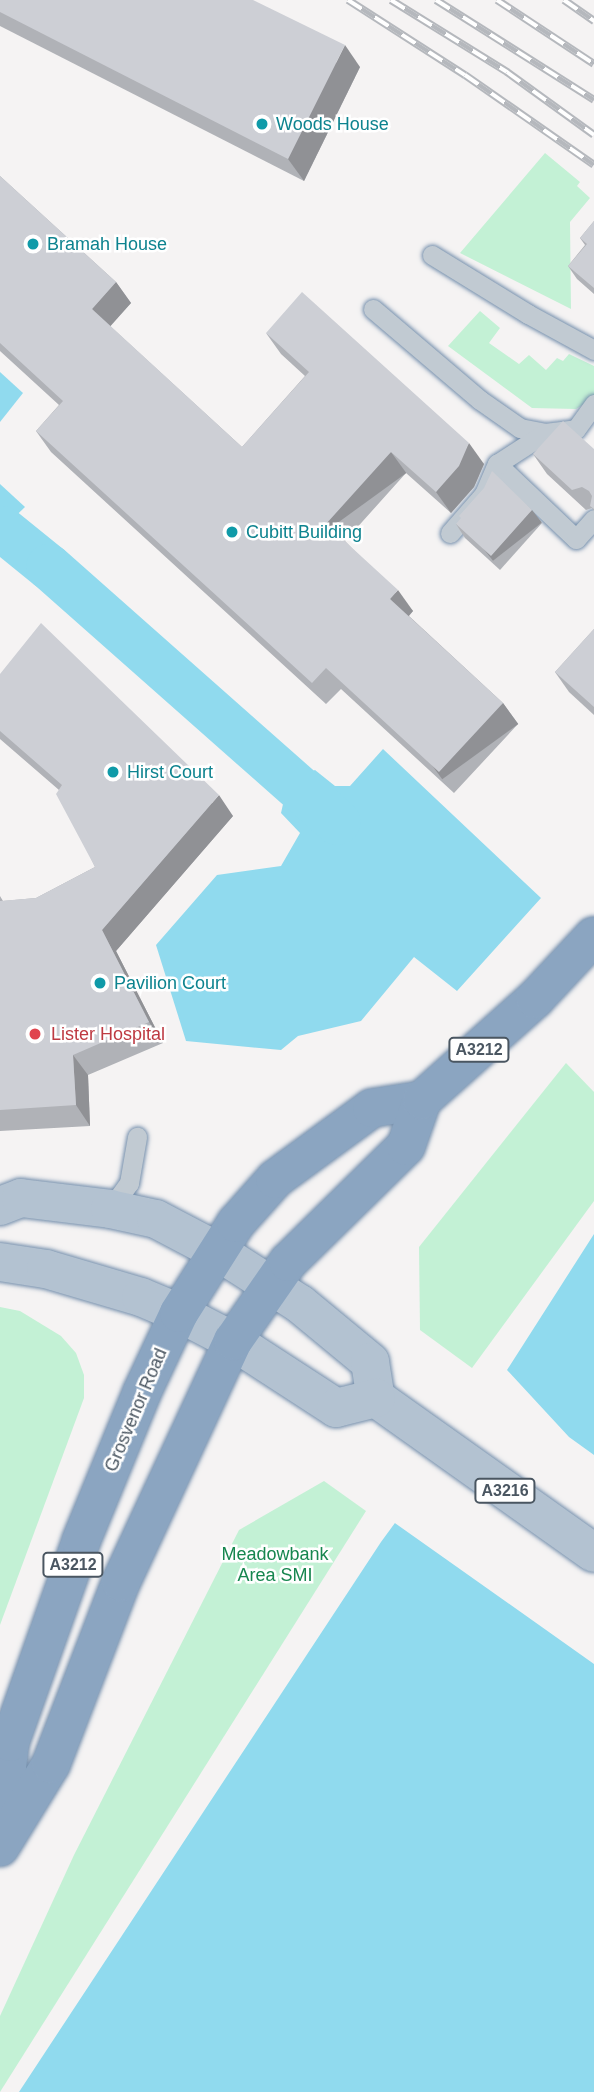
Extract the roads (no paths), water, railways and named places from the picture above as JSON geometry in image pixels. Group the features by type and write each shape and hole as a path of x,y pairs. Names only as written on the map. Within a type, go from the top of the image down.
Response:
{"highway":[{"name":"A3212","path":"0,1846 51,1764 121,1582 233,1341 288,1262 406,1146 422,1100 535,999 594,936"},
{"name":"Grosvenor Road","path":"0,1828 10,1742 81,1541 132,1415 179,1312 218,1251 260,1194 301,1158 372,1108 422,1100"}],"main road":[{"path":"0,1206 22,1198 110,1209 156,1219 218,1251 272,1284 370,1362 376,1398 335,1408 233,1341 179,1312 141,1297 46,1269 0,1262"},
{"name":"A3216","path":"376,1398 594,1553"}],"lane":[{"path":"432,255 528,314 594,350"},
{"path":"373,309 480,400 520,428 545,433 576,429 593,405"},
{"path":"450,533 484,494 498,464 545,433"},
{"path":"498,464 576,539 594,519"},
{"path":"110,1209 128,1182 137,1137"}],"water":[{"path":"0,372 23,393 0,422"},
{"path":"0,484 25,507 0,531"},
{"path":"383,749 541,898 457,991 414,957 361,1021 298,1036 281,1050 186,1041 156,945 217,875 281,866 300,833 281,813 288,782 315,770 335,786 350,786"},
{"path":"594,1234 594,2092 19,2092 381,1542 507,1370"}],"waterway":[{"path":"2,529 49,567 337,822"}],"railway":[{"path":"348,0 465,75 594,165"},
{"path":"391,0 507,72 594,135"},
{"path":"436,0 594,100"},
{"path":"497,0 594,64"},
{"path":"564,0 594,21"}],"place":[{"name":"Woods House","path":"262,124"},
{"name":"Bramah House","path":"33,244"},
{"name":"Cubitt Building","path":"232,532"},
{"name":"Hirst Court","path":"113,772"},
{"name":"Pavilion Court","path":"100,983"},
{"name":"Lister Hospital","path":"35,1034"}],"park label":[{"name":"Meadowbank Area SMI","path":"275,1565"}]}
